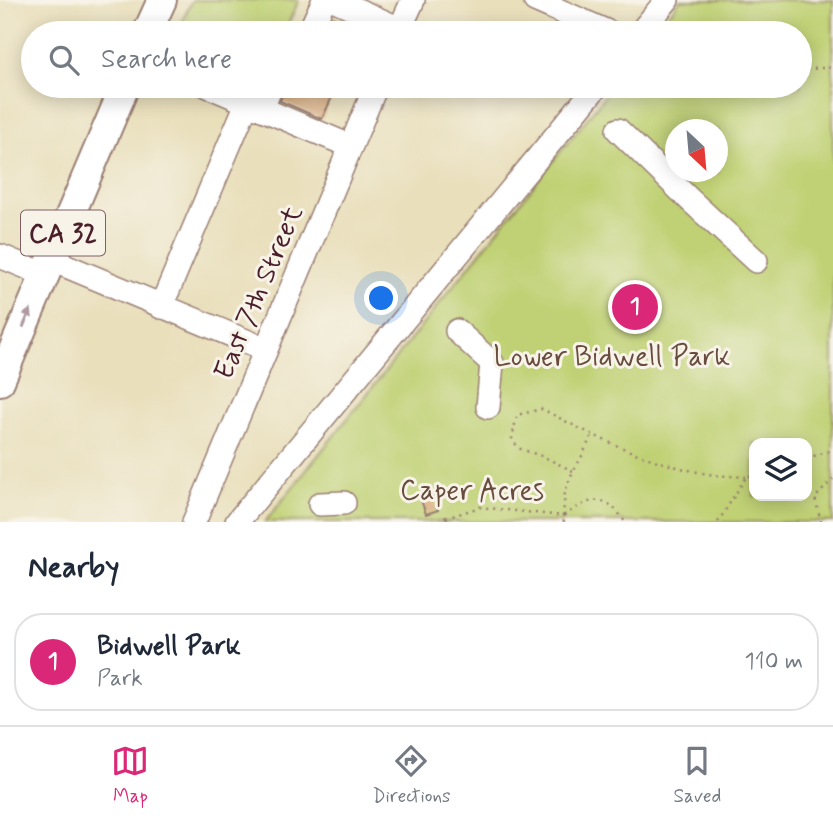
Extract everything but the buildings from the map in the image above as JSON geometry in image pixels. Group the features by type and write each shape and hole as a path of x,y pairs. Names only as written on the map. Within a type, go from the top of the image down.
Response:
{"main road":[{"path":"153,21 162,0"},
{"name":"CA 32","path":"0,381 120,98"}],"street":[{"path":"314,21 324,0"},
{"path":"335,0 378,21"},
{"path":"404,21 413,0"},
{"path":"535,0 570,7 592,21"},
{"path":"650,21 667,0"},
{"path":"236,98 350,146"},
{"path":"161,307 254,106 261,98"},
{"name":"East 7th Street","path":"194,522 371,98"},
{"path":"237,522 587,98"},
{"path":"618,130 756,261"},
{"path":"0,256 49,267 161,307 265,349"},
{"path":"457,331 492,363 488,407"},
{"path":"320,504 344,503"}],"path":[{"path":"812,69 833,67"},
{"path":"573,471 518,448 512,438 517,415 542,409 592,435 655,461 704,474 749,476"},
{"path":"564,522 562,516 565,491 592,435"},
{"path":"812,456 833,450"},
{"path":"718,522 746,477"},
{"path":"821,522 815,498 833,479"},
{"path":"440,522 480,507 562,516 590,500 606,502 619,512 625,522"},
{"path":"443,513 446,518"}],"green space":[{"path":"192,0 299,0 289,21 182,21"},
{"name":"Lower Bidwell Park","path":"680,0 833,0 833,522 265,522 603,98 812,98 812,21 664,21"}],"place":[{"name":"Bidwell Park","path":"635,307"}],"park label":[{"name":"Caper Acres","path":"472,489"}]}
